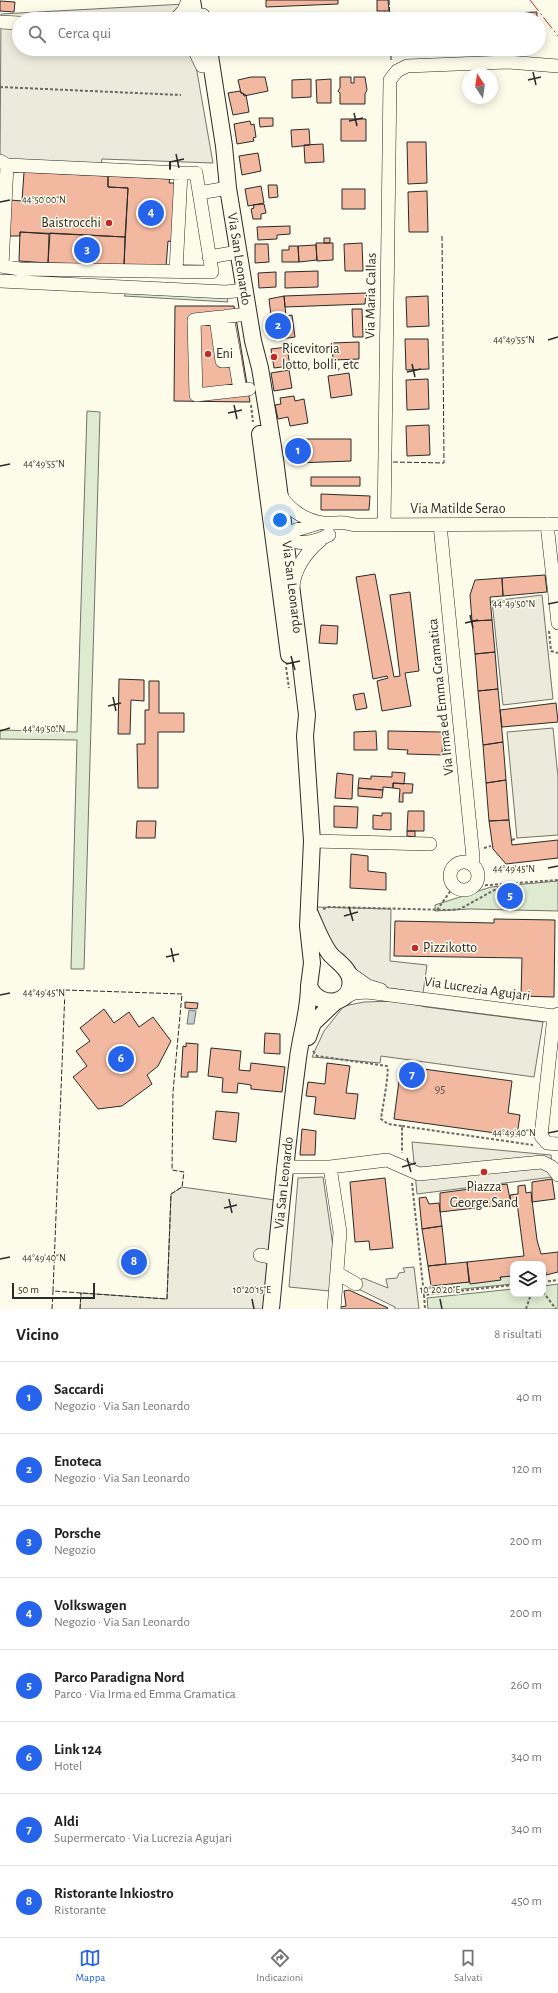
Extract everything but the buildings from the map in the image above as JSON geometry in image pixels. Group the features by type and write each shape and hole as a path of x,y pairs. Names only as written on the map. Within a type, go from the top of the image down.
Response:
{"main road":[{"path":"192,0 200,12"},
{"name":"Via San Leonardo","path":"200,56 209,109 227,183"},
{"name":"Via San Leonardo","path":"210,56 224,146 227,183 244,290 253,341 260,365 279,488 293,592 306,715 305,739 312,841 310,914 308,926 312,963 309,1003 298,1058 284,1167 271,1309"},
{"name":"Via San Leonardo","path":"253,341 253,370 262,450 283,607 300,718 305,739"},
{"path":"310,914 330,953 345,968 350,984 346,995 338,1000 322,1001 316,998 310,979 315,967 328,961 345,968"},
{"name":"Via San Leonardo","path":"298,1058 313,1023 338,1000"}],"street":[{"path":"182,12 188,0"},
{"path":"0,22 12,23"},
{"path":"197,56 202,66"},
{"name":"Via Maria Callas","path":"384,525 390,80 397,70 407,66 500,63 558,66"},
{"path":"4,163 180,172 196,173 212,272 176,270 20,269 1,266 4,163"},
{"path":"176,270 180,172"},
{"path":"199,193 227,183"},
{"path":"209,257 238,252"},
{"path":"0,281 226,292 244,290"},
{"path":"221,317 245,390 196,395 194,320 221,317 248,314"},
{"path":"262,450 272,481 278,530 286,538 281,546 285,581 283,607"},
{"name":"Via Matilde Serao","path":"279,488 284,499 298,513 328,529"},
{"name":"Via Matilde Serao","path":"286,538 302,527 328,529 344,523 358,525 552,524"},
{"path":"552,524 558,623"},
{"name":"Via Irma ed Emma Gramatica","path":"440,525 473,857 473,860 467,862"},
{"path":"293,592 295,576 303,560 328,529"},
{"path":"312,841 430,844"},
{"path":"460,862 473,864 479,873 479,879 475,886 466,891 454,886 450,881 451,871 455,865 460,862"},
{"path":"345,968 368,986 396,994"},
{"path":"338,1000 354,993 396,994"},
{"name":"Via Lucrezia Agujari","path":"396,994 556,1015 542,1136 547,1143 558,1144"},
{"path":"284,1167 330,1167 387,1160 419,1174 542,1162 555,1171"},
{"path":"330,1167 340,1232 335,1278 334,1309"},
{"path":"260,1255 276,1258"},
{"path":"335,1278 356,1284"}],"path":[{"path":"0,87 181,95"},
{"path":"245,390 254,426"},
{"path":"285,660 289,690"},
{"path":"512,840 517,838"},
{"path":"487,848 491,846"},
{"path":"475,886 558,880"},
{"path":"437,910 454,886"},
{"path":"402,1126 538,1145"},
{"path":"410,1170 425,1309"},
{"path":"546,1282 558,1280"},
{"path":"424,1295 510,1285"},
{"path":"546,1296 556,1309"},
{"path":"526,1309 531,1297"}],"green space":[{"path":"126,293 227,298 228,302 124,296"},
{"path":"87,411 100,412 84,969 71,969 77,740 0,739 0,730 77,732"},
{"path":"558,881 558,911 470,909 435,911 435,905 491,887"},
{"path":"510,1276 510,1284 453,1290 452,1283 500,1280 500,1277"},
{"path":"558,1284 558,1309 428,1309 427,1298 510,1289 510,1297 546,1297 546,1286"}],"shaded area":[{"path":"185,4 187,12 38,12"},
{"path":"12,13 12,56 194,56 213,163 102,159 101,165 0,161 1,14"},
{"path":"542,595 553,699 503,705 492,601"},
{"path":"553,728 558,777 558,835 517,838 507,732"},
{"path":"317,907 391,909 390,961 427,965 423,993 389,988 366,978 346,961 333,946 318,918"},
{"path":"399,1001 426,1007 543,1022 534,1077 381,1056 380,1063 312,1057 324,1031 344,1006 364,1002"},
{"path":"189,1010 196,1011 194,1024 187,1024"},
{"name":"Piazza George Sand","path":"412,1142 551,1155 553,1177 417,1194"},
{"path":"323,1177 333,1246 330,1291 289,1287 298,1178"},
{"path":"182,1187 275,1200 263,1309 80,1309 81,1293 167,1299 171,1194"},
{"path":"414,1267 419,1309 395,1309 395,1307 352,1286 363,1278 388,1288 386,1279 397,1278 399,1273 405,1272 403,1268"}],"fence":[{"path":"389,0 390,12"},
{"path":"393,462 444,463 442,234"},
{"path":"65,990 182,994 173,1092 172,1170 184,1172 182,1187 171,1194 167,1299 53,1291 65,990"},
{"path":"52,1309 53,1291"},
{"path":"80,1309 81,1293"}],"wall":[{"path":"170,162 170,169"}],"power":[{"path":"530,0 539,12"},
{"path":"546,21 558,36"}],"place":[{"name":"Volkswagen","path":"151,213"},
{"name":"Baistrocchi","path":"109,223"},
{"name":"Porsche","path":"87,250"},
{"name":"Enoteca","path":"278,326"},
{"name":"Eni","path":"208,354"},
{"name":"Ricevitoria lotto, bolli, etc","path":"274,357"},
{"name":"Saccardi","path":"298,451"},
{"name":"Parco Paradigna Nord","path":"510,896"},
{"name":"Pizzikotto","path":"415,948"},
{"name":"Link 124","path":"121,1059"},
{"name":"Aldi","path":"412,1075"},
{"name":"Piazza George Sand","path":"484,1172"},
{"name":"Ristorante Inkiostro","path":"134,1262"}]}
